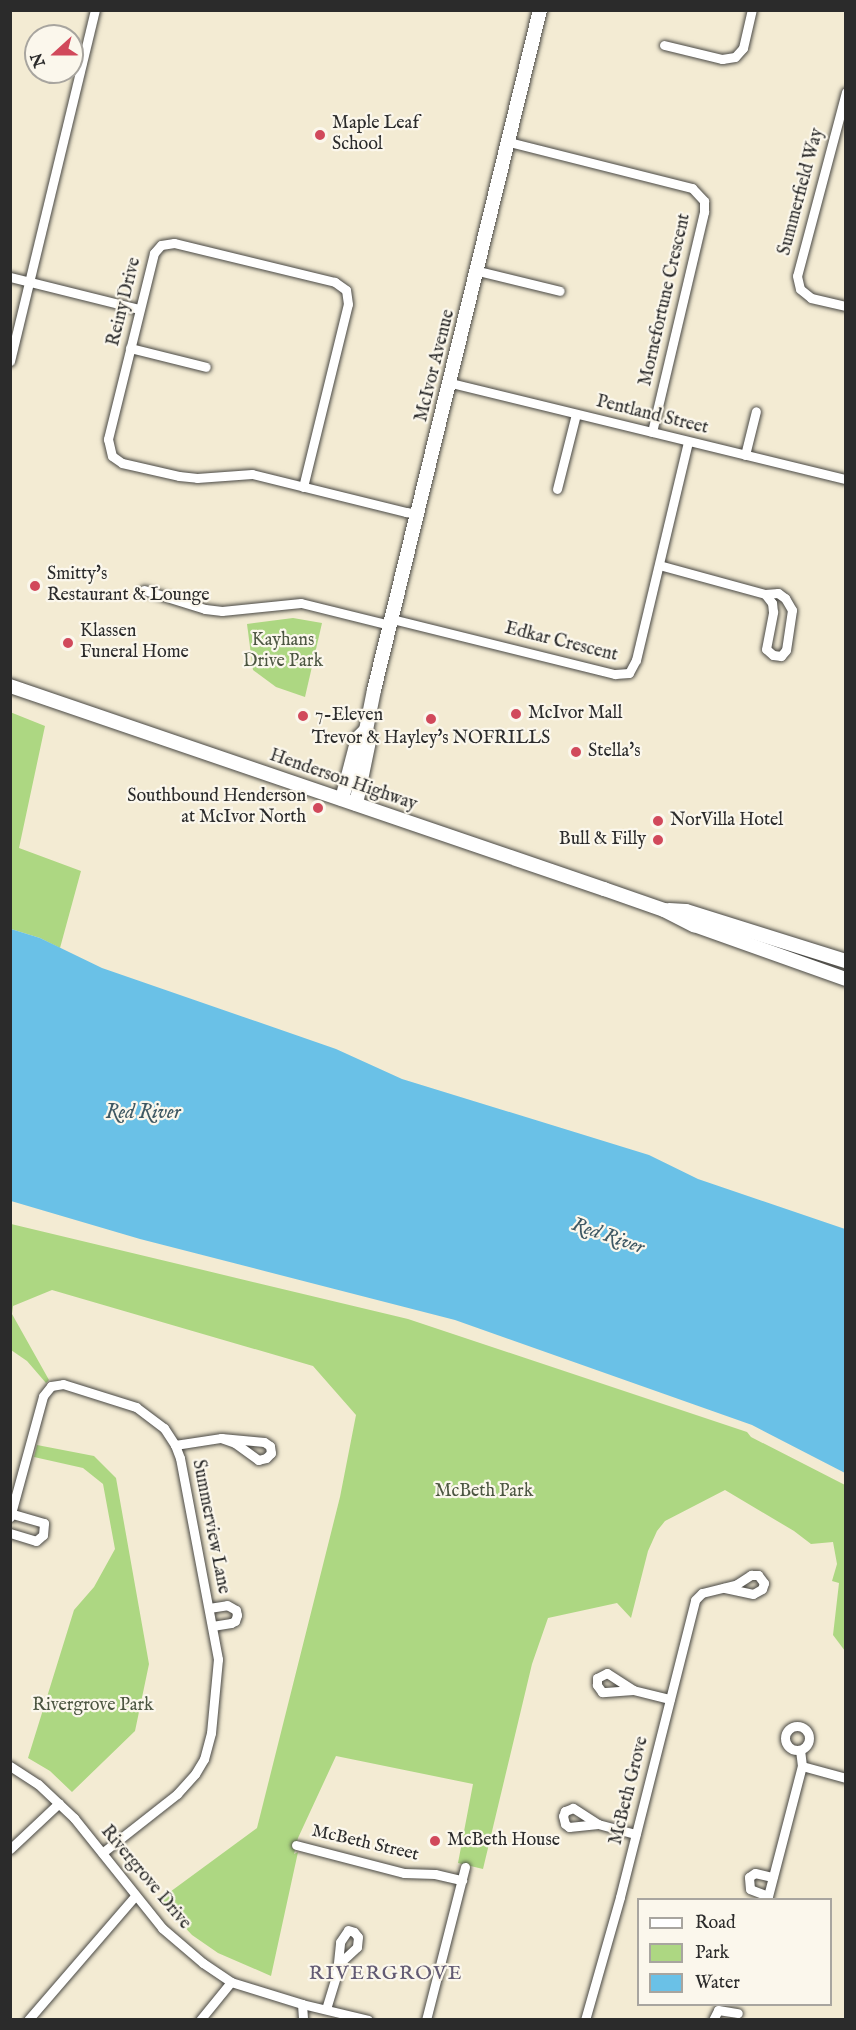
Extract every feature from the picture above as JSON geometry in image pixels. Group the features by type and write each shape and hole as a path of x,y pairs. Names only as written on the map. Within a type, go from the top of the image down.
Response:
{"main road":[{"name":"McIvor Avenue","path":"349,802 358,738 366,730 540,10"},
{"name":"Henderson Highway","path":"10,686 664,910 693,925 845,975"},
{"name":"Henderson Highway","path":"664,910 686,911 846,961"}],"street":[{"path":"10,361 95,10"},
{"path":"664,45 722,59 735,57 743,48 753,10"},
{"name":"Summerfield Way","path":"846,92 797,276 800,289 811,298 846,306"},
{"name":"Mornefortune Crescent","path":"509,142 692,188 704,201 704,213 652,432"},
{"name":"Reiny Drive","path":"303,487 348,304 346,290 335,282 174,243 161,245 154,253 108,439 112,456 122,463 179,477 197,478 243,474 418,514"},
{"path":"478,271 560,291"},
{"path":"10,277 139,309"},
{"path":"130,348 206,367"},
{"name":"Pentland Street","path":"451,383 846,479"},
{"path":"746,455 756,411"},
{"path":"557,489 576,414"},
{"name":"Edkar Crescent","path":"391,622 621,675 629,673 636,660 688,442"},
{"path":"659,565 765,594 778,593 786,598 792,610 786,650 781,656 773,655 766,649 772,603 765,594"},
{"path":"144,590 205,609 222,611 301,603 391,622"},
{"name":"Summerview Lane","path":"10,1533 36,1541 43,1534 44,1523 11,1516 43,1396 51,1386 63,1384 136,1407 164,1428 175,1445 180,1458 219,1671 211,1733 204,1759 177,1794 102,1853"},
{"path":"175,1445 221,1438 264,1442 270,1446 271,1453 266,1458 258,1460 235,1443 221,1438"},
{"name":"McBeth Grove","path":"585,2019 636,1834 695,1600 702,1593 724,1588"},
{"name":"Summerview Lane","path":"209,1608 232,1606 237,1615 235,1621 231,1623 212,1626"},
{"path":"633,1690 670,1699"},
{"path":"773,1877 754,1873 749,1876 750,1889 768,1898 802,1766 800,1750"},
{"name":"Rivergrove Drive","path":"10,1766 38,1784 59,1803 176,1942 231,1982 302,2004 368,2019"},
{"path":"802,1766 846,1778"},
{"path":"10,1850 59,1803"},
{"path":"598,1824 636,1834"},
{"name":"McBeth Street","path":"296,1845 404,1873 435,1874 462,1880"},
{"path":"426,2019 465,1867"},
{"path":"28,2019 135,1896"},
{"path":"326,2009 337,1972"},
{"path":"200,2019 231,1982"},
{"path":"302,2004 303,2019"},
{"path":"713,2019 718,2010 739,2012"}],"green space":[{"name":"Kayhans Drive Park","path":"293,618 322,623 305,697 276,687 253,670 247,624"},
{"path":"10,712 45,726 19,848 81,871 60,948 40,938 11,929"},
{"name":"McBeth Park","path":"11,1224 408,1319 747,1432 751,1437 845,1485 845,1651 833,1635 839,1583 832,1581 837,1564 833,1542 811,1544 794,1531 725,1490 665,1521 657,1531 648,1551 631,1618 617,1603 548,1618 532,1664 483,1869 458,1863 473,1784 336,1756 298,1838 294,1854 298,1852 271,1976 218,1953 192,1935 159,1900 257,1828 340,1497 356,1415 313,1366 52,1290 13,1306 12,1314 49,1380 46,1383 27,1361 11,1350"},
{"name":"Rivergrove Park","path":"37,1445 94,1456 116,1478 149,1664 135,1731 72,1792 50,1771 28,1758 74,1610 94,1587 115,1549 103,1484 83,1468 34,1457"}],"water":[{"name":"Red River","path":"11,929 40,938 102,968 336,1049 402,1079 649,1155 698,1179 845,1229 845,1473 752,1425 455,1320 140,1239 11,1201"}],"place":[{"name":"Maple Leaf School","path":"320,135"},
{"name":"Smitty's Restaurant & Lounge","path":"35,586"},
{"name":"Klassen Funeral Home","path":"68,643"},
{"name":"McIvor Mall","path":"516,714"},
{"name":"7-Eleven","path":"303,716"},
{"name":"Trevor & Hayley's NOFRILLS","path":"431,719"},
{"name":"Stella's","path":"576,752"},
{"name":"Southbound Henderson at McIvor North","path":"318,808"},
{"name":"NorVilla Hotel","path":"658,821"},
{"name":"Bull & Filly","path":"658,840"},
{"name":"McBeth House","path":"435,1841"}],"district":[{"name":"RIVERGROVE","path":"386,1973"}]}
